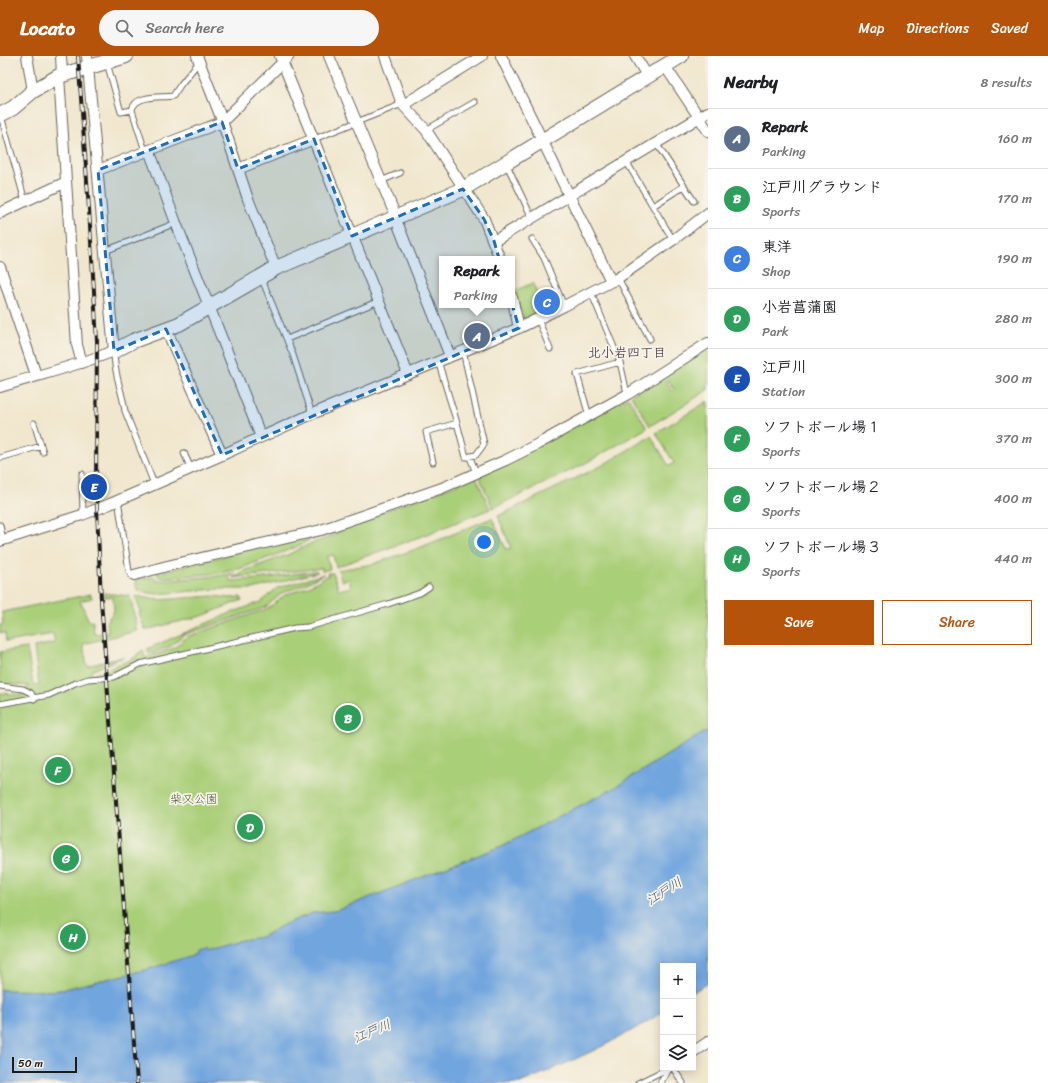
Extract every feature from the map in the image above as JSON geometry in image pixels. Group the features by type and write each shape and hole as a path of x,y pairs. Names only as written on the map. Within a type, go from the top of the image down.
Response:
{"street":[{"path":"27,56 33,91"},
{"path":"61,56 66,182 76,345 82,363"},
{"path":"329,56 396,217 450,356"},
{"path":"385,56 403,104 426,130 463,189 484,219 499,256"},
{"path":"403,104 482,56"},
{"path":"501,56 569,196 614,280"},
{"path":"635,56 648,76"},
{"path":"0,387 36,375 82,363 114,351 133,341 180,324 276,268 463,189 681,56"},
{"path":"0,115 13,108 33,91 87,61 115,58"},
{"path":"98,170 222,122 284,58 352,236 408,374"},
{"path":"198,59 222,122 248,199 276,268"},
{"path":"87,61 114,351"},
{"path":"665,66 708,131"},
{"path":"494,241 708,112"},
{"path":"238,169 314,139"},
{"path":"147,150 261,437"},
{"path":"0,212 66,182"},
{"path":"1,541 83,515 191,469 312,414 519,328 614,280 673,240 708,213"},
{"path":"0,267 36,375"},
{"path":"515,308 519,328"},
{"path":"166,329 222,455"},
{"path":"134,575 321,530 410,500 476,474 532,447 628,394 708,343"},
{"path":"696,1050 708,1042"}],"lane":[{"path":"115,58 121,112 132,110"},
{"path":"147,150 132,110 133,106 137,101 150,97 162,98 174,96 198,59"},
{"path":"426,130 475,102"},
{"path":"314,139 403,104"},
{"path":"0,115 25,201"},
{"path":"656,143 694,201"},
{"path":"626,161 673,240"},
{"path":"506,163 532,218"},
{"path":"381,181 400,173"},
{"path":"653,206 684,186"},
{"path":"105,251 176,223"},
{"path":"532,239 544,258 564,306"},
{"path":"261,276 287,338 312,414"},
{"path":"614,280 650,339"},
{"path":"591,292 620,362 628,394"},
{"path":"287,338 379,301"},
{"path":"538,319 550,349"},
{"path":"114,351 115,370 124,400 125,411 154,484"},
{"path":"438,361 466,457 470,457 479,453 484,444 463,351"},
{"path":"589,416 577,374 620,362"},
{"path":"34,423 44,452"},
{"path":"433,462 426,432 457,423"},
{"path":"0,458 41,446"},
{"path":"184,453 191,469"},
{"path":"470,457 476,474"},
{"path":"82,474 83,515"},
{"path":"118,500 129,571 132,576 134,575"},
{"path":"0,525 1,541"},
{"path":"0,704 34,699 49,695 75,683 88,679 114,677 140,664 288,630 321,624 388,604 420,593 429,587"},
{"path":"0,686 24,689 32,693 34,699"},
{"path":"638,1083 661,1071"},
{"path":"660,1083 667,1071"},
{"path":"675,1071 683,1083"}],"highlighted area":[{"path":"222,122 238,169 314,139 352,236 463,189 484,219 494,241 519,328 222,455 166,329 114,351 98,170"}],"green space":[{"path":"533,283 543,310 522,320 515,291"},
{"path":"708,345 708,390 650,426 631,395 663,376 672,391 674,389 665,375"},
{"path":"628,397 647,428 584,464 493,508 479,476"},
{"name":"柴又公園","path":"708,401 708,730 614,788 502,846 335,911 313,913 285,924 262,937 241,940 204,951 203,948 197,954 146,970 55,991 0,990 0,693 22,695 29,686 0,683 0,652 27,648 33,685 39,685 34,647 55,643 53,634 6,642 5,633 0,633 0,625 3,624 2,612 91,594 92,598 80,601 90,622 93,621 94,634 108,633 107,621 114,611 113,597 104,597 104,593 130,596 137,631 83,644 87,666 123,657 91,671 92,674 104,672 137,656 137,654 143,650 145,658 174,648 186,637 267,609 285,595 307,587 329,575 328,573 333,573 339,590 351,587 349,579 342,581 338,570 373,564 419,548 492,518 506,549 511,548 498,516 601,466 651,436 669,466 674,463 656,433"},
{"path":"476,477 490,509 422,536 336,567 333,555 327,556 330,569 322,571 322,568 233,578 241,575 241,572 330,537 347,528 352,523"},
{"path":"346,525 327,535 311,539 294,548 239,569 220,573 161,578 157,573"},
{"path":"316,571 318,572 253,589 217,589 156,594 137,591 138,588 136,588 136,579 154,577 157,581 219,576 235,573 229,576 230,580 232,581"},
{"path":"324,574 305,584 282,593 266,607 183,635 171,646 149,654 147,649 228,614 261,602 277,588"},
{"path":"135,596 158,600 213,596 230,598 241,597 242,600 202,616 145,630 139,612 141,612"}],"water":[{"path":"708,730 708,983 696,990 696,963 660,963 660,1014 628,1033 593,1051 520,1083 0,1083 0,990 55,991 146,970 196,954 196,950 203,948 205,951 241,940 262,937 285,924 313,913 335,911 502,846 614,788"}],"railway":[{"path":"78,56 97,341 96,486 101,600 137,1083"}],"place":[{"name":"東洋","path":"547,302"},
{"name":"Repark","path":"477,336"},
{"name":"江戸川","path":"94,487"},
{"name":"江戸川グラウンド","path":"348,718"},
{"name":"ソフトボール場１","path":"58,770"},
{"name":"小岩菖蒲園","path":"250,827"},
{"name":"ソフトボール場２","path":"66,858"},
{"name":"ソフトボール場３","path":"73,937"}],"district":[{"name":"北小岩四丁目","path":"627,352"}]}
